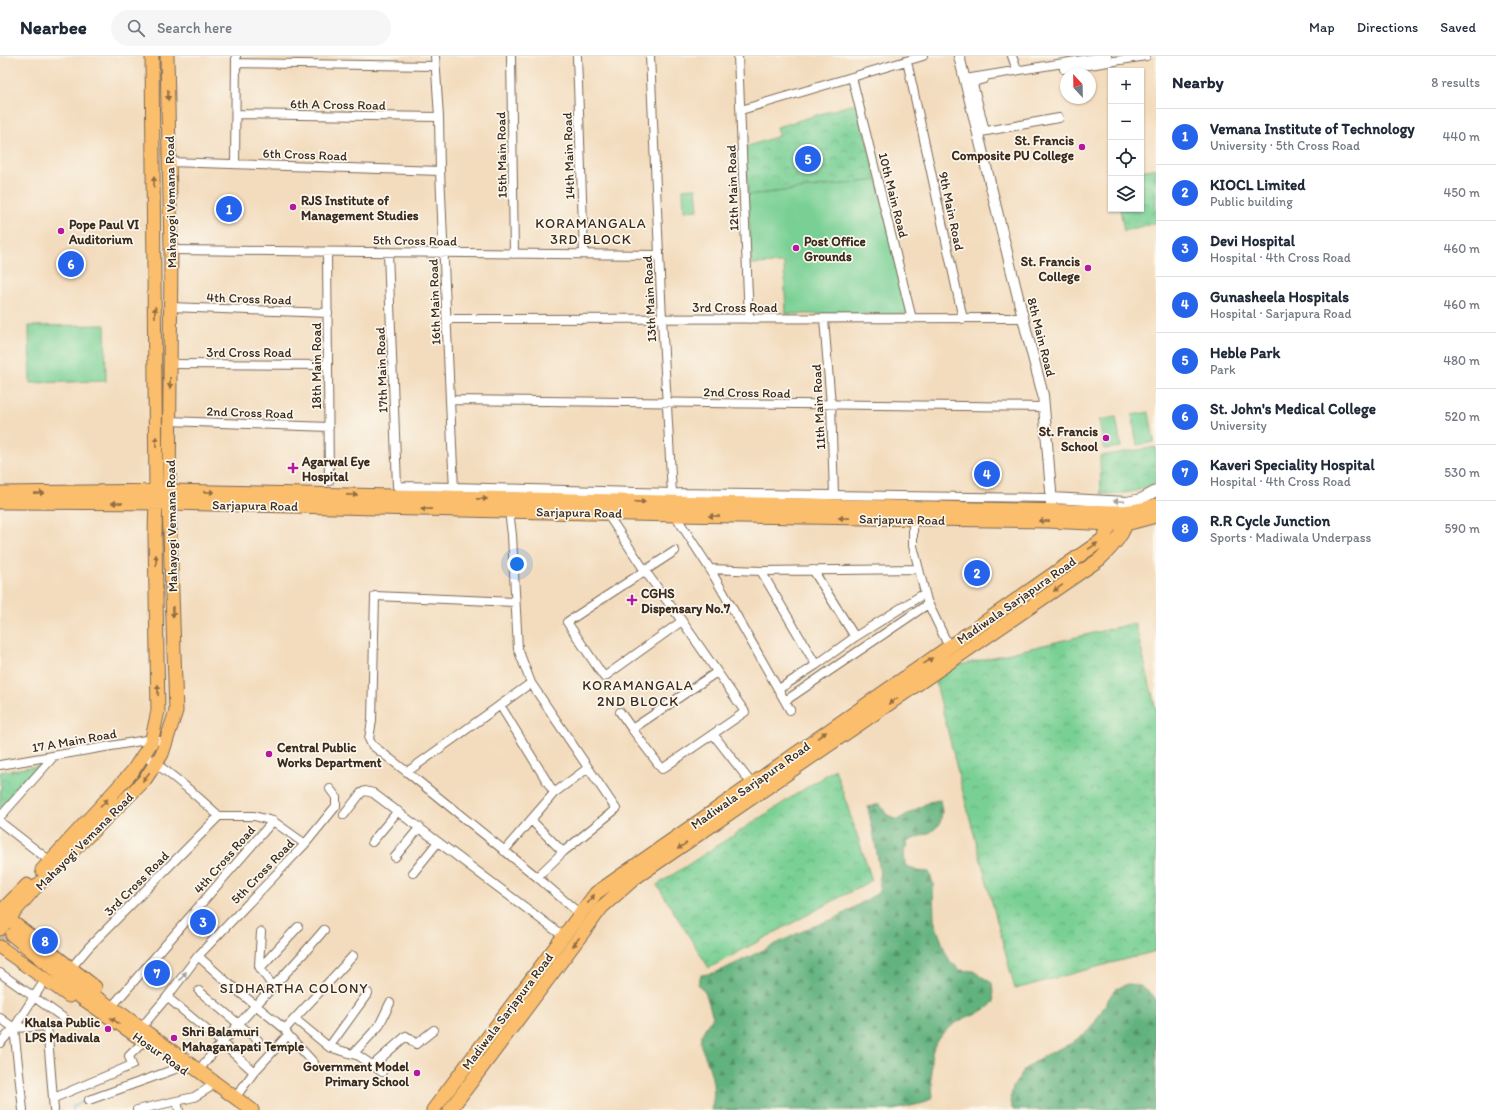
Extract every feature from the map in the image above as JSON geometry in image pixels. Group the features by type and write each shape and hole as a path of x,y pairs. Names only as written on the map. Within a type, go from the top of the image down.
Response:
{"main road":[{"name":"Mahayogi Vemana Road","path":"2,918 34,889 144,781 162,754 176,711 163,497 152,56"},
{"name":"Mahayogi Vemana Road","path":"2,918 50,861 132,772 151,743 158,711 163,497 169,421 170,364 168,56"},
{"name":"Sarjapura Road","path":"0,502 163,497 455,492 674,504 898,513 1051,504 1112,518"},
{"name":"Sarjapura Road","path":"0,493 163,497 509,511 606,512 674,504"},
{"name":"Sarjapura Road","path":"1127,518 1156,505"},
{"name":"Sarjapura Road","path":"898,513 913,519 1048,521 1156,516"},
{"name":"Madiwala Sarjapura Road","path":"450,1110 602,907 635,878 752,784 1102,540 1112,518"},
{"name":"Madiwala Sarjapura Road","path":"433,1110 596,893 697,829 1100,559 1112,547 1127,518"},
{"path":"2,918 71,968 115,1003 123,1015"},
{"path":"4,944 45,980 66,996 82,999"},
{"name":"Hosur Road","path":"4,944 82,999 198,1071 236,1104"},
{"name":"Hosur Road","path":"4,944 59,973 123,1015 142,1035 209,1088 236,1104 252,1110"}],"street":[{"name":"16th Main Road","path":"435,56 439,117 440,171 455,492"},
{"name":"15th Main Road","path":"511,56 514,254"},
{"name":"14th Main Road","path":"577,56 584,254"},
{"name":"13th Main Road","path":"650,56 662,319 674,504"},
{"name":"12th Main Road","path":"738,56 749,319"},
{"path":"741,110 924,56"},
{"name":"8th Main Road","path":"960,56 965,79 981,132 1023,318 1043,395 1051,504"},
{"path":"1012,56 1017,70"},
{"path":"1059,118 981,132 973,84 984,79 1033,70 1108,58 1146,56"},
{"path":"1068,68 1108,58"},
{"path":"235,163 236,60 435,66"},
{"name":"9th Main Road","path":"907,61 963,319"},
{"path":"965,79 1017,70 1047,70"},
{"name":"10th Main Road","path":"852,77 912,319"},
{"name":"6th A Cross Road","path":"236,114 439,117"},
{"name":"6th Cross Road","path":"169,162 440,171"},
{"name":"5th Cross Road","path":"170,250 659,255"},
{"name":"18th Main Road","path":"327,252 329,495"},
{"name":"17th Main Road","path":"388,252 397,486"},
{"name":"4th Cross Road","path":"170,307 328,314"},
{"name":"3rd Cross Road","path":"447,319 1023,318"},
{"name":"11th Main Road","path":"824,319 831,405 834,495"},
{"name":"3rd Cross Road","path":"170,364 328,364"},
{"name":"2nd Cross Road","path":"450,400 1044,407"},
{"name":"2nd Cross Road","path":"169,421 329,427"},
{"name":"Sarjapura Road","path":"397,486 455,492"},
{"name":"Sarjapura Road","path":"674,504 834,495 1051,504 1127,502 1141,499 1156,491"},
{"path":"674,504 790,710"},
{"path":"509,511 512,535 518,649 531,683 616,809 563,852 537,877"},
{"path":"606,512 645,571 682,621 745,712 662,769 620,712"},
{"path":"913,519 913,546 928,604 949,646"},
{"path":"675,551 567,622 604,677 682,621"},
{"path":"710,569 761,571 919,569"},
{"path":"813,570 855,637"},
{"path":"761,571 816,665"},
{"path":"779,689 855,637 925,593"},
{"path":"515,602 375,596 372,720 369,739 372,744 537,877 580,914"},
{"path":"785,701 928,604"},
{"path":"632,729 717,672"},
{"path":"407,772 531,683"},
{"path":"500,705 554,793"},
{"path":"713,734 752,784"},
{"path":"152,739 166,743"},
{"name":"17 A Main Road","path":"0,765 152,739"},
{"path":"143,755 156,763 201,799 219,816 254,816 273,821 304,844"},
{"path":"0,817 54,756"},
{"path":"504,851 554,793 588,768"},
{"name":"5th Cross Road","path":"54,1098 132,1066 129,1056 167,997 198,956 304,844 336,806 336,797 330,789"},
{"path":"344,815 361,793 369,791 380,797 563,936"},
{"path":"372,842 398,811"},
{"name":"3rd Cross Road","path":"71,968 89,947 219,816"},
{"path":"531,820 563,852"},
{"name":"4th Cross Road","path":"115,1003 273,821"},
{"path":"0,822 50,861"},
{"path":"395,857 420,827"},
{"path":"414,872 438,842"},
{"path":"260,968 298,927"},
{"path":"198,1071 238,1024 324,930"},
{"path":"261,932 260,968 273,987"},
{"path":"198,956 286,1032 314,1063"},
{"path":"236,1104 254,1072 295,1019 353,956"},
{"path":"0,973 65,1019"},
{"path":"0,1043 14,1028 45,980"},
{"path":"199,991 258,1040"},
{"path":"329,1048 368,993"},
{"path":"167,997 222,1042 254,1072"},
{"path":"353,1054 379,1026 390,1003"},
{"path":"0,1018 14,1028 47,1026 54,1110"},
{"path":"295,1019 329,1048 359,1056 382,1072"},
{"path":"14,1028 23,1110"},
{"path":"373,1065 406,1036 416,1044 434,1030"},
{"path":"90,1100 181,1067"},
{"path":"137,1110 194,1097 209,1088"},
{"path":"177,1101 179,1110"}],"green space":[{"path":"857,103 877,180 748,195 745,147 779,136 777,127"},
{"path":"1156,168 1156,223 1124,231 1121,212 1144,212 1144,170"},
{"name":"Post Office Grounds","path":"877,180 909,314 786,314 784,263 751,264 748,195"},
{"path":"696,188 698,210 684,211 683,189"},
{"path":"105,325 106,381 30,383 29,326"},
{"path":"1149,412 1154,442 1137,445 1132,415"},
{"path":"1116,417 1121,447 1104,449 1099,420"},
{"path":"1156,447 1156,483 1142,489 1129,492 1101,494 1100,456"},
{"path":"1135,623 1156,710 1156,951 1015,989 960,781 935,679 952,667"},
{"path":"43,765 0,810 0,790 2,788 0,785 0,772"},
{"path":"835,769 872,880 709,968 657,885"},
{"path":"940,800 942,812 940,824 931,832 908,841 904,852 905,865 917,871 929,872 933,883 934,920 950,961 960,970 973,971 992,983 994,1002 979,1013 964,1018 941,1035 932,1052 931,1072 933,1097 924,1103 893,1110 711,1110 714,1089 710,1069 700,1041 707,1025 713,1017 706,994 698,984 701,975 714,973 726,968 809,928 836,918 878,893 880,886 879,865 868,807 880,804 886,814 897,820 929,802"},
{"path":"1128,984 1137,985 1144,988 1156,999 1156,1110 1013,1110 1010,1102 1013,1087 1024,1070 1043,1056 1070,1044 1091,1029 1111,995 1116,989"}],"waterway":[{"path":"73,1110 73,1106 87,1100"}],"tunnel":[{"path":"0,937 8,943"}],"place":[{"name":"St. Francis Composite PU College","path":"1082,147"},
{"name":"Heble Park","path":"808,159"},
{"name":"RJS Institute of Management Studies","path":"293,207"},
{"name":"Vemana Institute of Technology","path":"229,209"},
{"name":"Pope Paul VI Auditorium","path":"61,231"},
{"name":"Post Office Grounds","path":"796,248"},
{"name":"St. John's Medical College","path":"71,264"},
{"name":"St. Francis College","path":"1088,268"},
{"name":"St. Francis School","path":"1106,438"},
{"name":"Agarwal Eye Hospital","path":"293,468"},
{"name":"Gunasheela Hospitals","path":"987,474"},
{"name":"KIOCL Limited","path":"977,573"},
{"name":"CGHS Dispensary No.7","path":"632,600"},
{"name":"Central Public Works Department","path":"269,754"},
{"name":"Devi Hospital","path":"203,922"},
{"name":"R.R Cycle Junction","path":"45,941"},
{"name":"Kaveri Speciality Hospital","path":"157,973"},
{"name":"Khalsa Public LPS Madivala","path":"108,1029"},
{"name":"Shri Balamuri Mahaganapati Temple","path":"174,1038"},
{"name":"Government Model Primary School","path":"417,1073"}],"district":[{"name":"KORAMANGALA 3RD BLOCK","path":"591,232"},
{"name":"KORAMANGALA 2ND BLOCK","path":"638,694"},
{"name":"SIDHARTHA COLONY","path":"294,988"}]}
